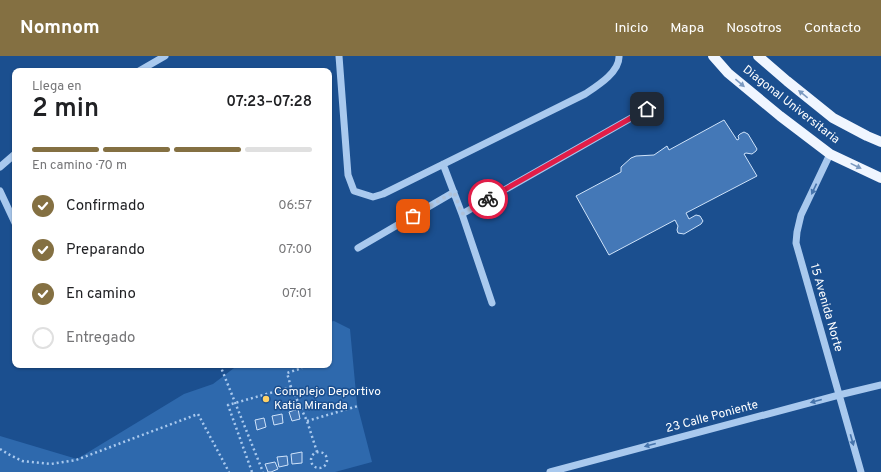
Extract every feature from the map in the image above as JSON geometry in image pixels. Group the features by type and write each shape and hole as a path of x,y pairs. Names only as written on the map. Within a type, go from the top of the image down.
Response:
{"main road":[{"name":"Diagonal Universitaria","path":"712,56 728,73 780,116 830,154 881,178"},
{"name":"Diagonal Universitaria","path":"758,56 833,118 881,142"}],"street":[{"path":"144,68 164,56"},
{"path":"339,56 348,175 354,191 373,197 383,194 585,94 609,77 619,61 619,56"},
{"path":"462,214 647,109"},
{"name":"15 Avenida Norte","path":"830,154 801,215 796,243 861,472"},
{"path":"0,166 12,156"},
{"path":"443,164 462,214 492,303"},
{"path":"0,191 12,216"},
{"path":"358,248 454,192"},
{"name":"23 Calle Poniente","path":"550,472 881,385"}],"path":[{"path":"221,368 263,472"},
{"path":"302,368 287,373 291,387 307,421 317,452"},
{"path":"252,472 228,405 291,387"},
{"path":"307,421 358,406"},
{"path":"0,449 22,461 51,464 76,460 198,414 229,472"},
{"path":"317,452 326,456 326,464 320,468 314,467 311,460 312,455 317,452"}],"shaded area":[{"name":"Complejo Deportivo Katia Miranda","path":"332,321 350,329 357,404 372,462 335,472 0,472 0,436 77,459 184,394 213,384 234,368 332,368"}],"building":[{"path":"724,120 737,140 739,139 738,136 744,132 748,134 757,149 752,154 744,154 757,176 686,213 689,219 696,215 700,216 703,221 701,224 684,234 678,233 678,226 675,220 609,255 576,196 621,172 621,167 631,158 636,156 654,155 667,146 669,150"},
{"path":"298,409 300,419 292,421 289,412"},
{"path":"282,414 283,423 274,425 272,416"},
{"path":"264,418 266,427 257,430 255,420"},
{"path":"302,452 302,463 292,464 291,454"},
{"path":"287,456 288,465 279,467 277,457"},
{"path":"275,462 278,469 268,472 265,464"}],"way so far":[{"path":"413,216 454,192 462,214 488,199"}],"place":[{"name":"Complejo Deportivo Katia Miranda","path":"266,399"}],"route":[{"path":"488,199 647,109"}]}
